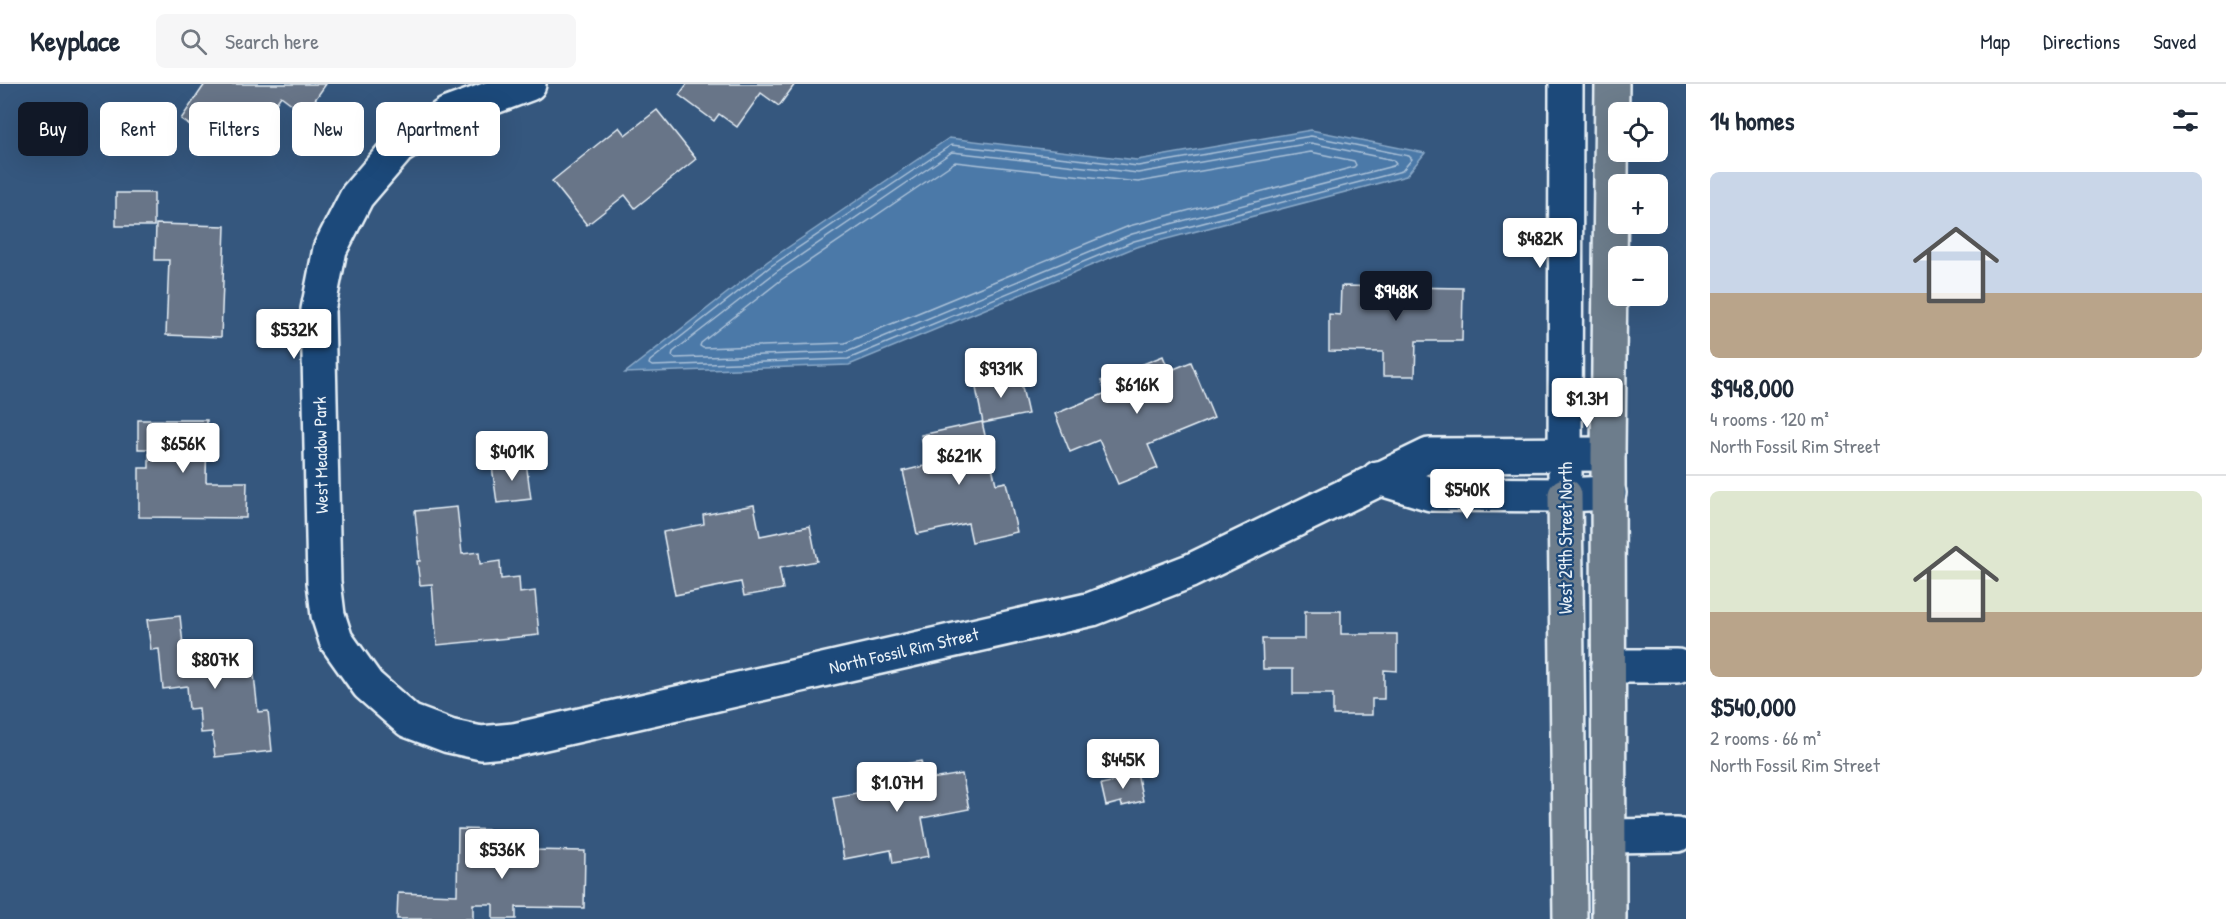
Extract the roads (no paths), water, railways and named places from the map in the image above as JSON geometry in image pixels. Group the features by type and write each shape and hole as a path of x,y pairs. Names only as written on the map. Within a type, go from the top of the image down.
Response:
{"main road":[{"path":"1609,919 1608,454 1612,84"},
{"name":"West 29th Street North","path":"1565,495 1570,919"}],"street":[{"name":"West Meadow Park","path":"409,721 368,685 336,640 328,615 324,582 318,310 330,249 357,195 398,148 448,114 529,84"},
{"name":"West 29th Street North","path":"1565,495 1566,84"},
{"name":"North Fossil Rim Street","path":"409,721 449,736 481,743 514,740 1092,609 1190,571 1429,455 1608,454"},
{"path":"1481,455 1481,494"},
{"path":"1378,478 1431,494 1609,493"},
{"path":"1608,666 1677,666"},
{"path":"1609,836 1677,835"}],"water":[{"path":"1311,130 1425,153 1406,176 1136,247 849,365 625,373 768,261 949,138 1137,160"}]}
